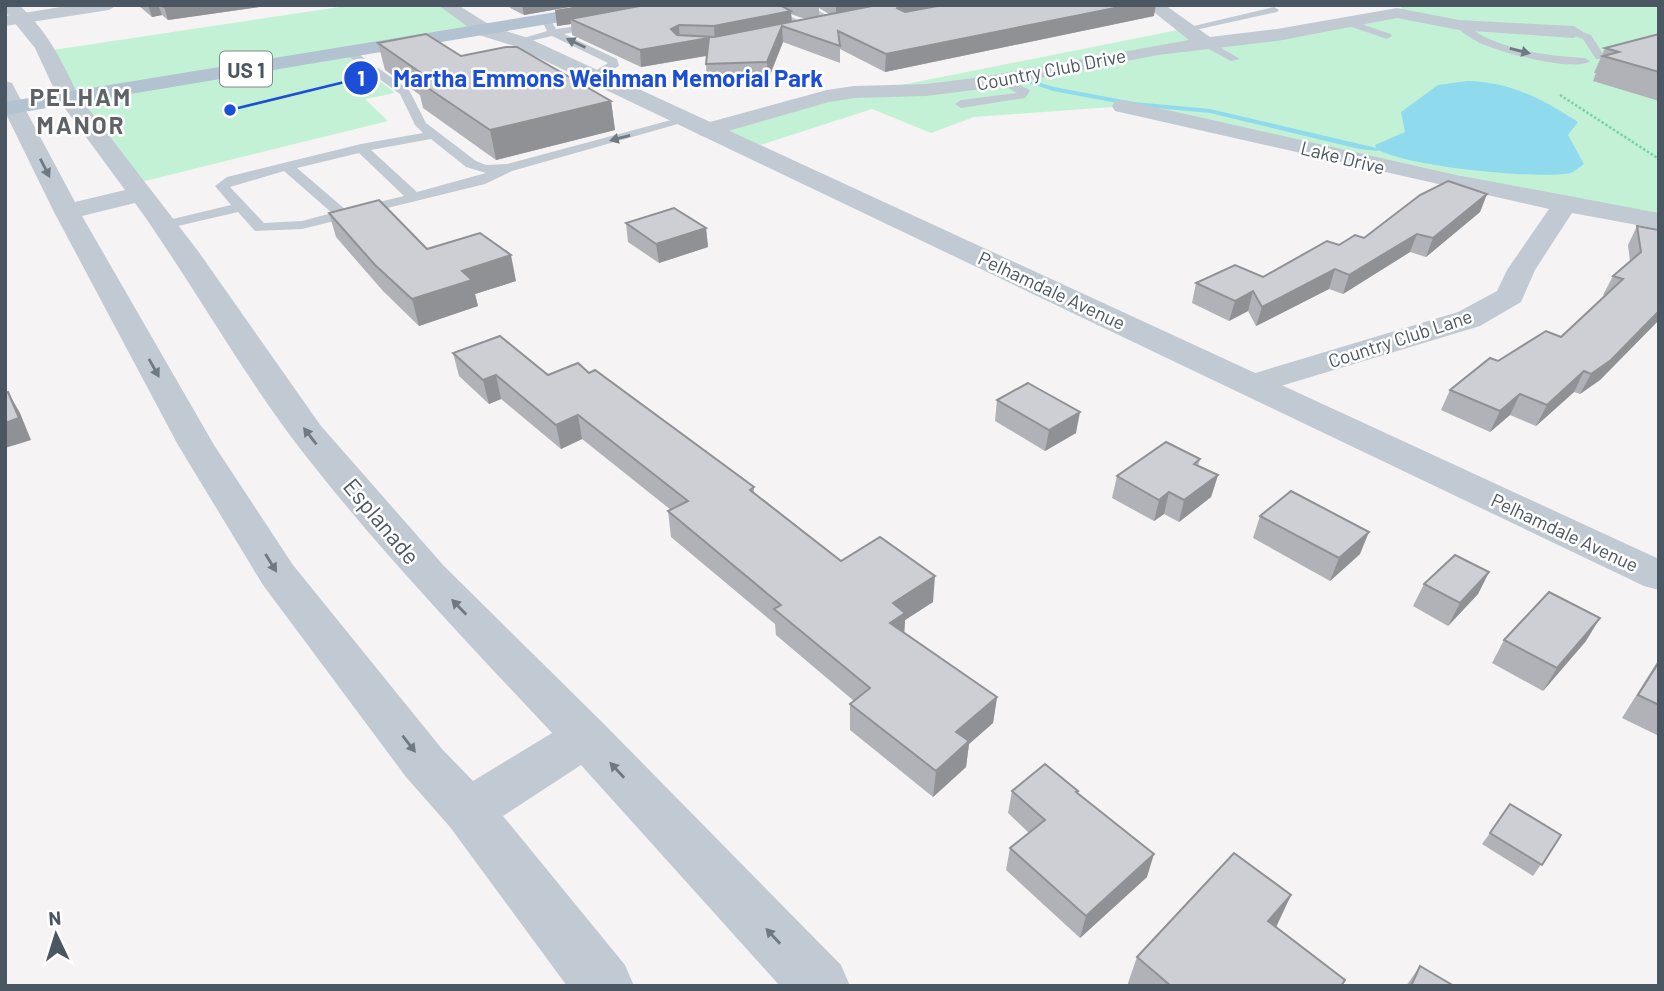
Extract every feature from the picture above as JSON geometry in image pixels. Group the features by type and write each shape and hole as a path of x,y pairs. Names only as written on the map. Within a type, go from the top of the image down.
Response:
{"main road":[{"name":"US 1","path":"8,101 69,99 486,31 550,26 632,5"}],"street":[{"path":"13,15 109,5"},
{"name":"Pelhamdale Avenue","path":"446,5 486,31 521,42 1659,576"},
{"path":"1153,5 1207,44"},
{"path":"1396,9 1459,25 1542,27 1574,32"},
{"name":"Country Club Drive","path":"696,125 827,96 854,92 926,90 1000,79 1158,49 1346,22 1396,9"},
{"name":"Esplanade","path":"13,15 41,41 69,99 153,209 308,434 429,576 586,737 820,986"},
{"path":"17,44 41,41"},
{"path":"8,101 196,445 278,575 424,763 468,811 604,986"},
{"name":"Lake Drive","path":"1123,106 1564,206"},
{"path":"1564,206 1659,221"},
{"name":"Country Club Lane","path":"1254,384 1469,319 1510,296 1521,270 1564,206"},
{"path":"67,212 153,209"},
{"path":"468,811 586,737"}],"lane":[{"path":"760,5 796,23 830,31"},
{"path":"801,5 830,20 830,31"},
{"path":"1186,29 1274,10"},
{"path":"1346,22 1387,36"},
{"path":"521,42 550,26 607,23"},
{"path":"819,38 845,24"},
{"path":"1459,25 1465,32 1497,45 1558,60 1585,61"},
{"path":"550,26 613,61 614,66 594,76"},
{"path":"790,34 830,31"},
{"path":"1574,32 1587,37 1600,57"},
{"path":"1207,44 1235,59"},
{"path":"349,52 405,92 421,125 471,164 485,169 508,168 696,125"},
{"path":"961,103 1021,96 1024,91 1000,79"},
{"path":"434,135 361,148 232,180 222,186 260,228 302,225 480,181 508,168"},
{"path":"361,148 414,197"},
{"path":"287,166 343,215"},
{"path":"153,209 240,206"}],"path":[{"path":"1560,95 1659,159"}],"green space":[{"path":"353,5 439,5 486,31 347,55 395,93 365,99 388,121 141,182 75,99 53,50"},
{"path":"1401,5 1659,5 1659,214 1567,199 1140,105 974,117 931,133 872,109 745,150 695,126 1183,29 1210,46 1401,12"}],"water":[{"path":"1467,81 1497,84 1525,93 1578,122 1568,135 1584,164 1570,173 1554,175 1502,173 1414,161 1377,149 1375,145 1405,132 1401,112 1438,85"}],"building":[{"path":"645,5 780,5 791,11 714,26 679,25 671,29 677,35 714,37 877,5 899,5 897,8 905,12 943,5 1130,5 886,54 838,31 840,46 782,26 767,62 706,64 709,38 640,50 570,19"},
{"path":"426,34 461,56 517,47 611,101 490,130 416,80 427,77 378,43"},
{"path":"1659,34 1659,72 1603,56 1619,52 1605,48"},
{"path":"1448,181 1487,194 1433,238 1417,234 1349,275 1335,269 1262,307 1253,291 1235,301 1196,283 1235,265 1263,277 1327,241 1339,245 1355,235 1364,238 1420,195"},
{"path":"379,200 427,249 480,233 511,255 462,271 472,280 412,299 375,265 329,213"},
{"path":"674,208 706,228 656,244 626,223"},
{"path":"1637,226 1659,230 1659,311 1611,360 1591,374 1584,371 1547,405 1520,394 1500,411 1450,390 1490,358 1498,361 1546,331 1561,337 1623,279 1613,276 1641,252"},
{"path":"500,336 548,375 578,363 589,373 595,370 754,487 750,490 841,561 880,537 935,576 893,603 905,613 890,623 997,697 956,732 969,741 936,771 850,704 870,688 774,609 781,605 668,511 688,501 578,415 556,425 496,375 483,380 453,353"},
{"path":"1028,383 1080,412 1049,430 997,400"},
{"path":"8,392 19,418 5,423 5,393"},
{"path":"1166,442 1200,459 1194,464 1218,475 1184,500 1169,492 1159,500 1117,476"},
{"path":"1291,491 1369,532 1339,558 1260,516"},
{"path":"1455,555 1489,572 1460,603 1424,584"},
{"path":"1549,592 1600,618 1557,668 1504,640"},
{"path":"1659,662 1659,705 1638,695"},
{"path":"1045,764 1154,854 1086,916 1010,848 1045,820 1012,791"},
{"path":"1510,804 1561,835 1542,865 1490,833"},
{"path":"1234,853 1291,895 1268,921 1345,980 1341,986 1171,986 1137,957"},
{"path":"1420,966 1454,986 1411,986"}],"waterway":[{"path":"1031,82 1053,89 1134,104 1210,111 1377,149"}],"place":[{"name":"Martha Emmons Weihman Memorial Park","path":"230,110"}],"district":[{"name":"PELHAM MANOR","path":"81,110"}]}
